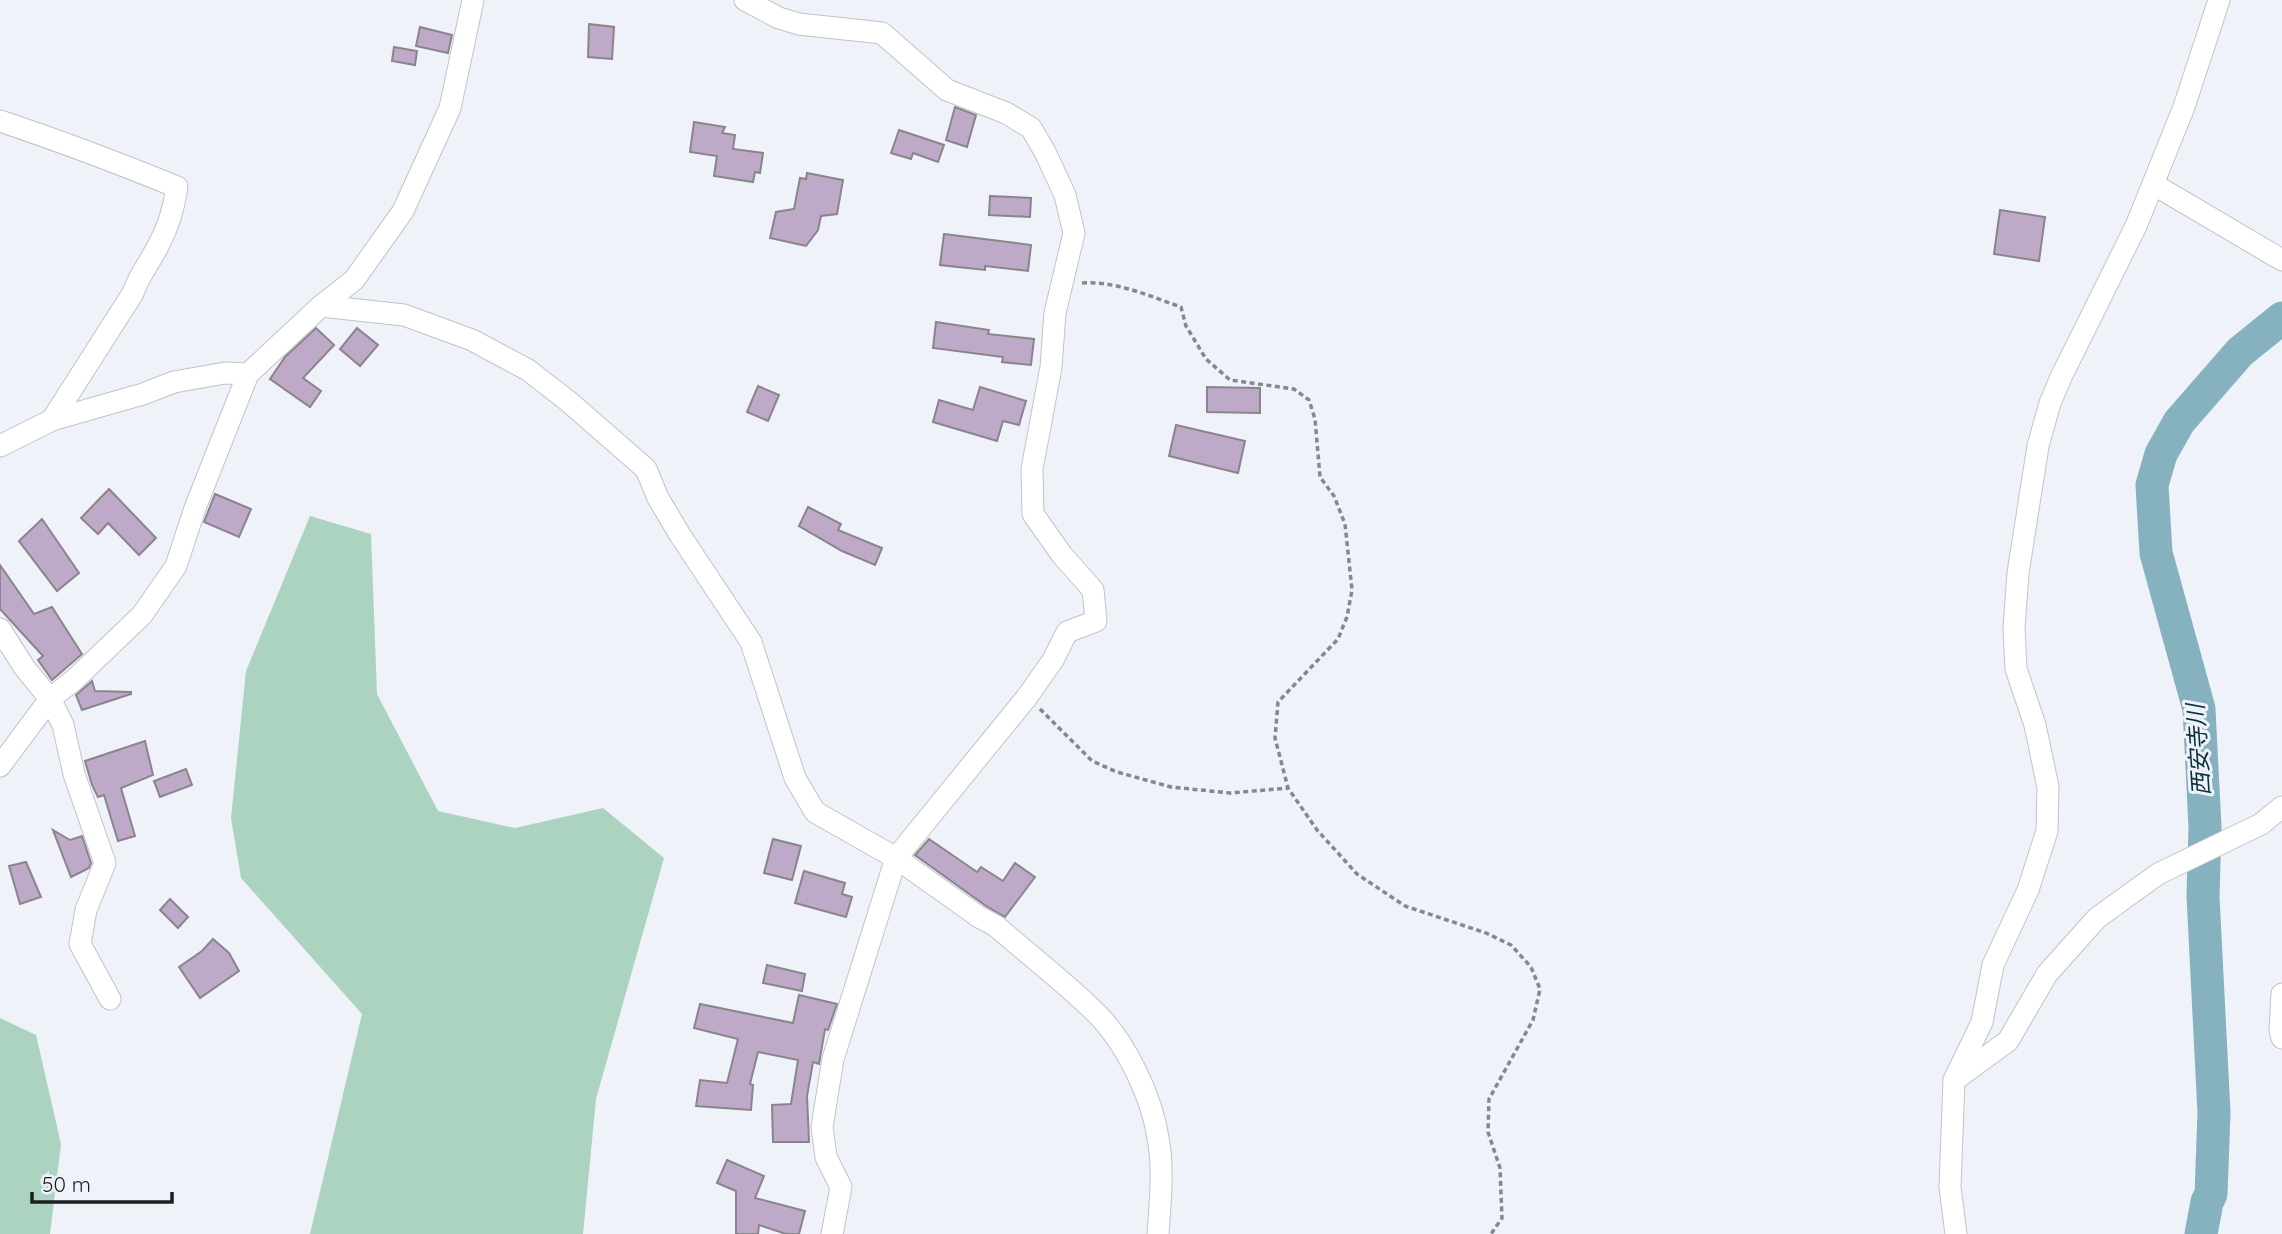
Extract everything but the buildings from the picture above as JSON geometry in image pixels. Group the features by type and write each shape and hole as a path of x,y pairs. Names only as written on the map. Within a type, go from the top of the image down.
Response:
{"street":[{"path":"0,766 50,699 74,680 142,615 176,566 195,508 248,374 321,306 354,280 404,211 450,108 473,0"},
{"path":"745,0 779,18 799,24 881,33 947,90 1006,113 1031,128 1065,195 1074,233 1055,313 1051,367 1032,469 1033,514 1062,555 1093,590 1096,621 1067,632 1053,660 1027,696 896,858 833,1059 822,1127 826,1157 841,1187 832,1234"},
{"path":"1956,1234 1950,1187 1954,1080 1982,1022 1993,965 2028,890 2047,831 2048,787 2035,725 2016,669 2014,628 2018,573 2038,446 2054,394 2108,285 2153,184 2194,79 2218,0"},
{"path":"0,121 48,137 57,143 91,152 177,187 174,212 160,244 137,280 133,293 52,421"},
{"path":"2153,184 2282,260"},
{"path":"321,306 404,315 472,340 528,370 646,469 658,498 680,535 751,642 795,778 815,813 896,858 979,917 996,926 1098,1015 1121,1045 1144,1090 1158,1138 1161,1191 1158,1234"},
{"path":"0,446 52,421 174,382 225,373 248,374"},
{"path":"0,629 24,667 50,699 63,725 74,774 105,863 86,910 80,944 110,999"},
{"path":"1954,1080 2008,1041 2048,974 2097,918 2158,874 2261,824 2282,807"},
{"path":"2282,994 2282,1038"}],"path":[{"path":"1063,284 1099,282 1181,307 1186,326 1206,359 1230,380 1294,389 1309,400 1315,419 1320,477 1334,496 1346,524 1352,590 1347,617 1338,639 1279,702 1275,738 1288,788 1317,830 1357,874 1405,906 1486,933 1511,945 1531,967 1540,989 1533,1020 1489,1099 1488,1132 1500,1168 1502,1218 1491,1234"},
{"path":"1027,696 1092,761 1117,772 1171,787 1230,793 1288,788"}],"green space":[{"path":"310,516 371,534 377,694 438,811 515,828 603,808 664,858 596,1099 583,1234 310,1234 362,1014 241,878 231,818 246,671"},
{"path":"0,1018 36,1035 61,1144 50,1234 0,1234"}],"waterway":[{"name":"西安寺川","path":"2201,1234 2211,1194 2214,1113 2203,896 2205,827 2199,709 2156,553 2152,485 2161,454 2179,422 2240,352 2282,318"}]}
